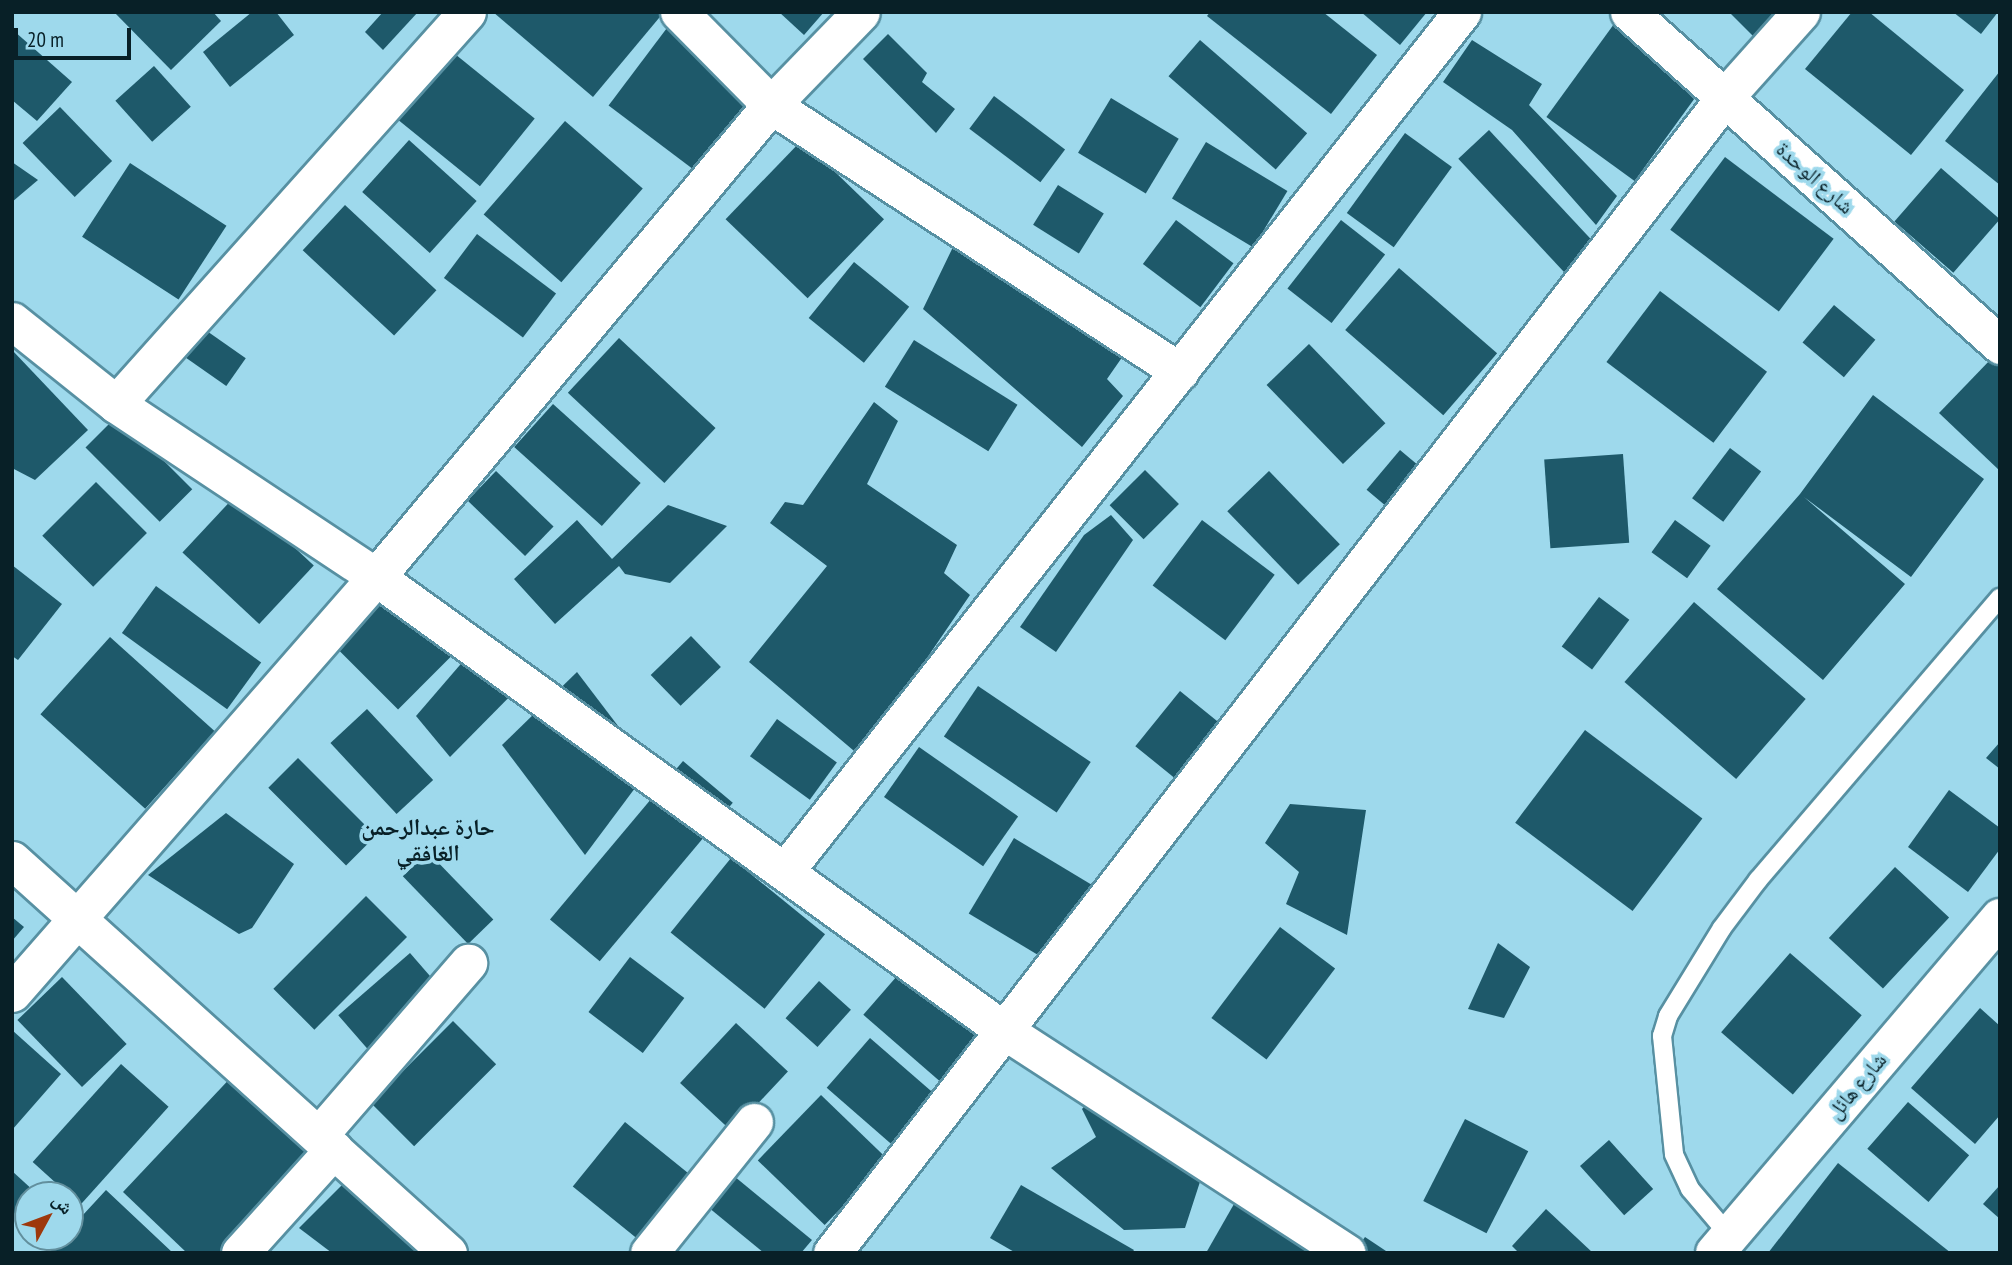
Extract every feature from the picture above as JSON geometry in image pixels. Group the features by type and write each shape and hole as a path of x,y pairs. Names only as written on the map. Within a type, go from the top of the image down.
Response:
{"street":[{"path":"117,404 467,12"},
{"path":"679,12 771,105 1180,372"},
{"path":"12,993 376,577 771,105 862,12"},
{"path":"785,871 1462,12"},
{"name":"شارع الوحدة","path":"1629,12 2000,345"},
{"path":"832,1253 1002,1029 1725,97 1801,12"},
{"path":"12,321 117,404 376,577 1002,1029 1346,1253"},
{"path":"12,860 75,921 448,1253"},
{"name":"شارع هائل","path":"1722,1244 1999,920"},
{"path":"240,1253 468,963"},
{"path":"649,1253 754,1122"}],"lane":[{"path":"1722,1244 1689,1189 1674,1154 1662,1035 1668,1016 1722,928 1758,880 2000,598"}],"building":[{"path":"114,12 213,12 221,21 171,70"},
{"path":"252,12 276,12 294,35 230,87 203,52"},
{"path":"383,12 418,12 383,50 365,32"},
{"path":"493,12 664,12 593,97"},
{"path":"679,12 765,77 695,170 609,105"},
{"path":"779,12 824,12 804,35"},
{"path":"1210,12 1323,12 1377,55 1331,114 1207,16"},
{"path":"1361,12 1427,12 1400,45"},
{"path":"1729,12 1779,12 1759,42"},
{"path":"1852,12 1869,12 1964,90 1911,155 1805,69"},
{"path":"1953,12 1998,12 1981,34"},
{"path":"1614,24 1702,88 1635,181 1546,117"},
{"path":"14,31 72,82 37,121 12,100"},
{"path":"888,34 927,73 922,82 955,109 936,133 863,59"},
{"path":"1200,40 1307,133 1276,169 1169,76"},
{"path":"1472,40 1542,84 1529,105 1617,196 1596,225 1512,130 1443,82"},
{"path":"450,50 535,119 480,186 395,118"},
{"path":"154,66 191,107 152,142 115,101"},
{"path":"2000,71 2000,185 1945,141"},
{"path":"994,96 1065,150 1040,182 969,129"},
{"path":"1111,98 1179,139 1146,194 1078,153"},
{"path":"60,107 112,161 75,197 23,143"},
{"path":"565,121 643,189 561,282 484,215"},
{"path":"1489,130 1595,244 1565,273 1458,159"},
{"path":"1405,133 1452,167 1394,247 1347,213"},
{"path":"409,140 477,201 430,253 362,192"},
{"path":"802,140 884,219 808,298 726,219"},
{"path":"1206,142 1287,191 1253,248 1172,199"},
{"path":"1725,157 1834,239 1779,312 1670,230"},
{"path":"12,162 38,180 12,202"},
{"path":"130,163 226,226 179,299 82,237"},
{"path":"1941,168 2000,219 1953,273 1894,222"},
{"path":"1058,185 1104,214 1079,253 1033,225"},
{"path":"345,205 436,290 394,336 303,250"},
{"path":"1176,220 1234,263 1200,307 1143,264"},
{"path":"1341,220 1385,254 1332,323 1287,289"},
{"path":"477,234 556,294 523,338 444,278"},
{"path":"953,247 1123,356 1107,379 1123,396 1082,447 923,309"},
{"path":"854,262 909,307 864,363 809,318"},
{"path":"1399,268 1497,353 1443,415 1345,330"},
{"path":"1660,291 1767,372 1713,443 1606,362"},
{"path":"1834,305 1875,340 1844,377 1803,343"},
{"path":"204,329 246,358 226,386 184,357"},
{"path":"619,338 716,428 664,483 568,393"},
{"path":"914,340 1017,405 988,451 885,387"},
{"path":"1309,344 1385,423 1343,464 1267,385"},
{"path":"12,350 88,430 35,480 12,468"},
{"path":"1992,358 2000,366 2000,471 1939,413"},
{"path":"1873,395 1984,479 1911,577 1804,497 1905,584 1823,680 1717,589 1800,494"},
{"path":"874,402 898,421 867,484 957,545 944,573 970,595 860,756 749,662 827,566 770,523 785,502 803,505"},
{"path":"553,404 641,483 602,526 514,447"},
{"path":"118,415 192,489 160,522 85,448"},
{"path":"1730,448 1761,471 1723,522 1692,498"},
{"path":"1400,450 1427,472 1393,512 1367,490"},
{"path":"1623,454 1629,543 1550,548 1544,460"},
{"path":"1145,470 1179,504 1144,539 1110,505"},
{"path":"496,471 554,527 525,556 468,500"},
{"path":"1269,471 1340,544 1298,585 1227,511"},
{"path":"96,482 147,533 93,587 42,536"},
{"path":"237,494 314,566 259,624 182,553"},
{"path":"668,505 727,526 670,583 625,574 619,566 555,624 514,579 577,520 612,559"},
{"path":"1111,515 1133,540 1056,652 1020,627 1084,535"},
{"path":"1202,520 1275,575 1225,640 1153,585"},
{"path":"1675,520 1711,546 1687,578 1651,552"},
{"path":"12,565 62,604 18,660 12,656"},
{"path":"156,586 261,662 227,709 122,633"},
{"path":"391,592 453,654 398,709 336,647"},
{"path":"1599,597 1629,620 1592,669 1562,647"},
{"path":"1694,602 1806,699 1736,779 1624,682"},
{"path":"691,636 721,667 681,706 651,675"},
{"path":"110,637 215,731 145,809 40,714"},
{"path":"478,644 527,679 450,757 416,716"},
{"path":"577,672 650,768 585,855 502,745"},
{"path":"978,686 1091,762 1057,813 944,737"},
{"path":"1180,691 1225,728 1180,783 1135,746"},
{"path":"367,709 433,780 397,814 330,743"},
{"path":"777,719 837,762 810,800 750,756"},
{"path":"1585,730 1702,818 1633,911 1515,823"},
{"path":"2000,742 2000,769 1986,758"},
{"path":"919,747 1018,816 983,866 884,797"},
{"path":"298,758 376,836 346,865 268,788"},
{"path":"683,761 733,803 600,961 550,920"},
{"path":"1949,790 2000,828 2000,849 1968,892 1908,847"},
{"path":"1290,804 1366,810 1347,935 1286,904 1299,872 1265,843"},
{"path":"226,813 294,864 252,928 239,934 148,875"},
{"path":"1014,838 1095,886 1049,962 969,913"},
{"path":"428,852 493,920 468,944 403,876"},
{"path":"731,858 825,934 765,1009 671,933"},
{"path":"1895,867 1949,917 1883,988 1829,938"},
{"path":"366,896 407,937 314,1030 273,989"},
{"path":"12,917 24,927 12,941"},
{"path":"1280,927 1335,969 1266,1060 1211,1018"},
{"path":"1498,943 1530,967 1504,1018 1468,1009"},
{"path":"410,953 440,988 368,1050 338,1015"},
{"path":"1790,953 1862,1015 1793,1095 1721,1032"},
{"path":"630,957 684,998 643,1053 588,1012"},
{"path":"904,968 980,1034 940,1081 863,1015"},
{"path":"62,977 127,1044 82,1087 17,1020"},
{"path":"819,981 851,1010 817,1047 786,1018"},
{"path":"1980,1008 2000,1026 2000,1115 1975,1144 1911,1088"},
{"path":"453,1021 496,1064 414,1146 371,1103"},
{"path":"736,1023 788,1071 732,1131 680,1083"},
{"path":"12,1030 61,1074 12,1130"},
{"path":"870,1038 939,1098 896,1148 827,1088"},
{"path":"121,1064 169,1107 84,1201 84,1181 54,1181 33,1162"},
{"path":"237,1071 324,1153 231,1253 187,1253 123,1192"},
{"path":"1105,1083 1210,1151 1185,1228 1124,1230 1051,1168 1096,1137 1082,1109"},
{"path":"821,1095 888,1160 825,1225 758,1160"},
{"path":"1908,1102 1969,1155 1928,1202 1867,1149"},
{"path":"1465,1119 1528,1151 1486,1233 1423,1201"},
{"path":"625,1122 699,1182 647,1246 573,1187"},
{"path":"1609,1140 1653,1189 1624,1215 1580,1166"},
{"path":"1838,1163 1951,1253 1768,1253"},
{"path":"723,1167 812,1240 801,1253 764,1253 697,1198"},
{"path":"12,1171 23,1181 14,1181 12,1216"},
{"path":"345,1182 435,1253 332,1253 299,1228"},
{"path":"1021,1185 1134,1250 1132,1253 1016,1253 990,1238"},
{"path":"2000,1185 2000,1219 1983,1204"},
{"path":"106,1190 173,1253 48,1253 84,1251 84,1214"},
{"path":"1238,1197 1335,1253 1206,1253"},
{"path":"1546,1209 1593,1253 1519,1253 1512,1246"},
{"path":"1365,1237 1389,1253 1354,1253"}],"district":[{"name":"حارة عبدالرحمن الغافقي","path":"428,840"}]}
